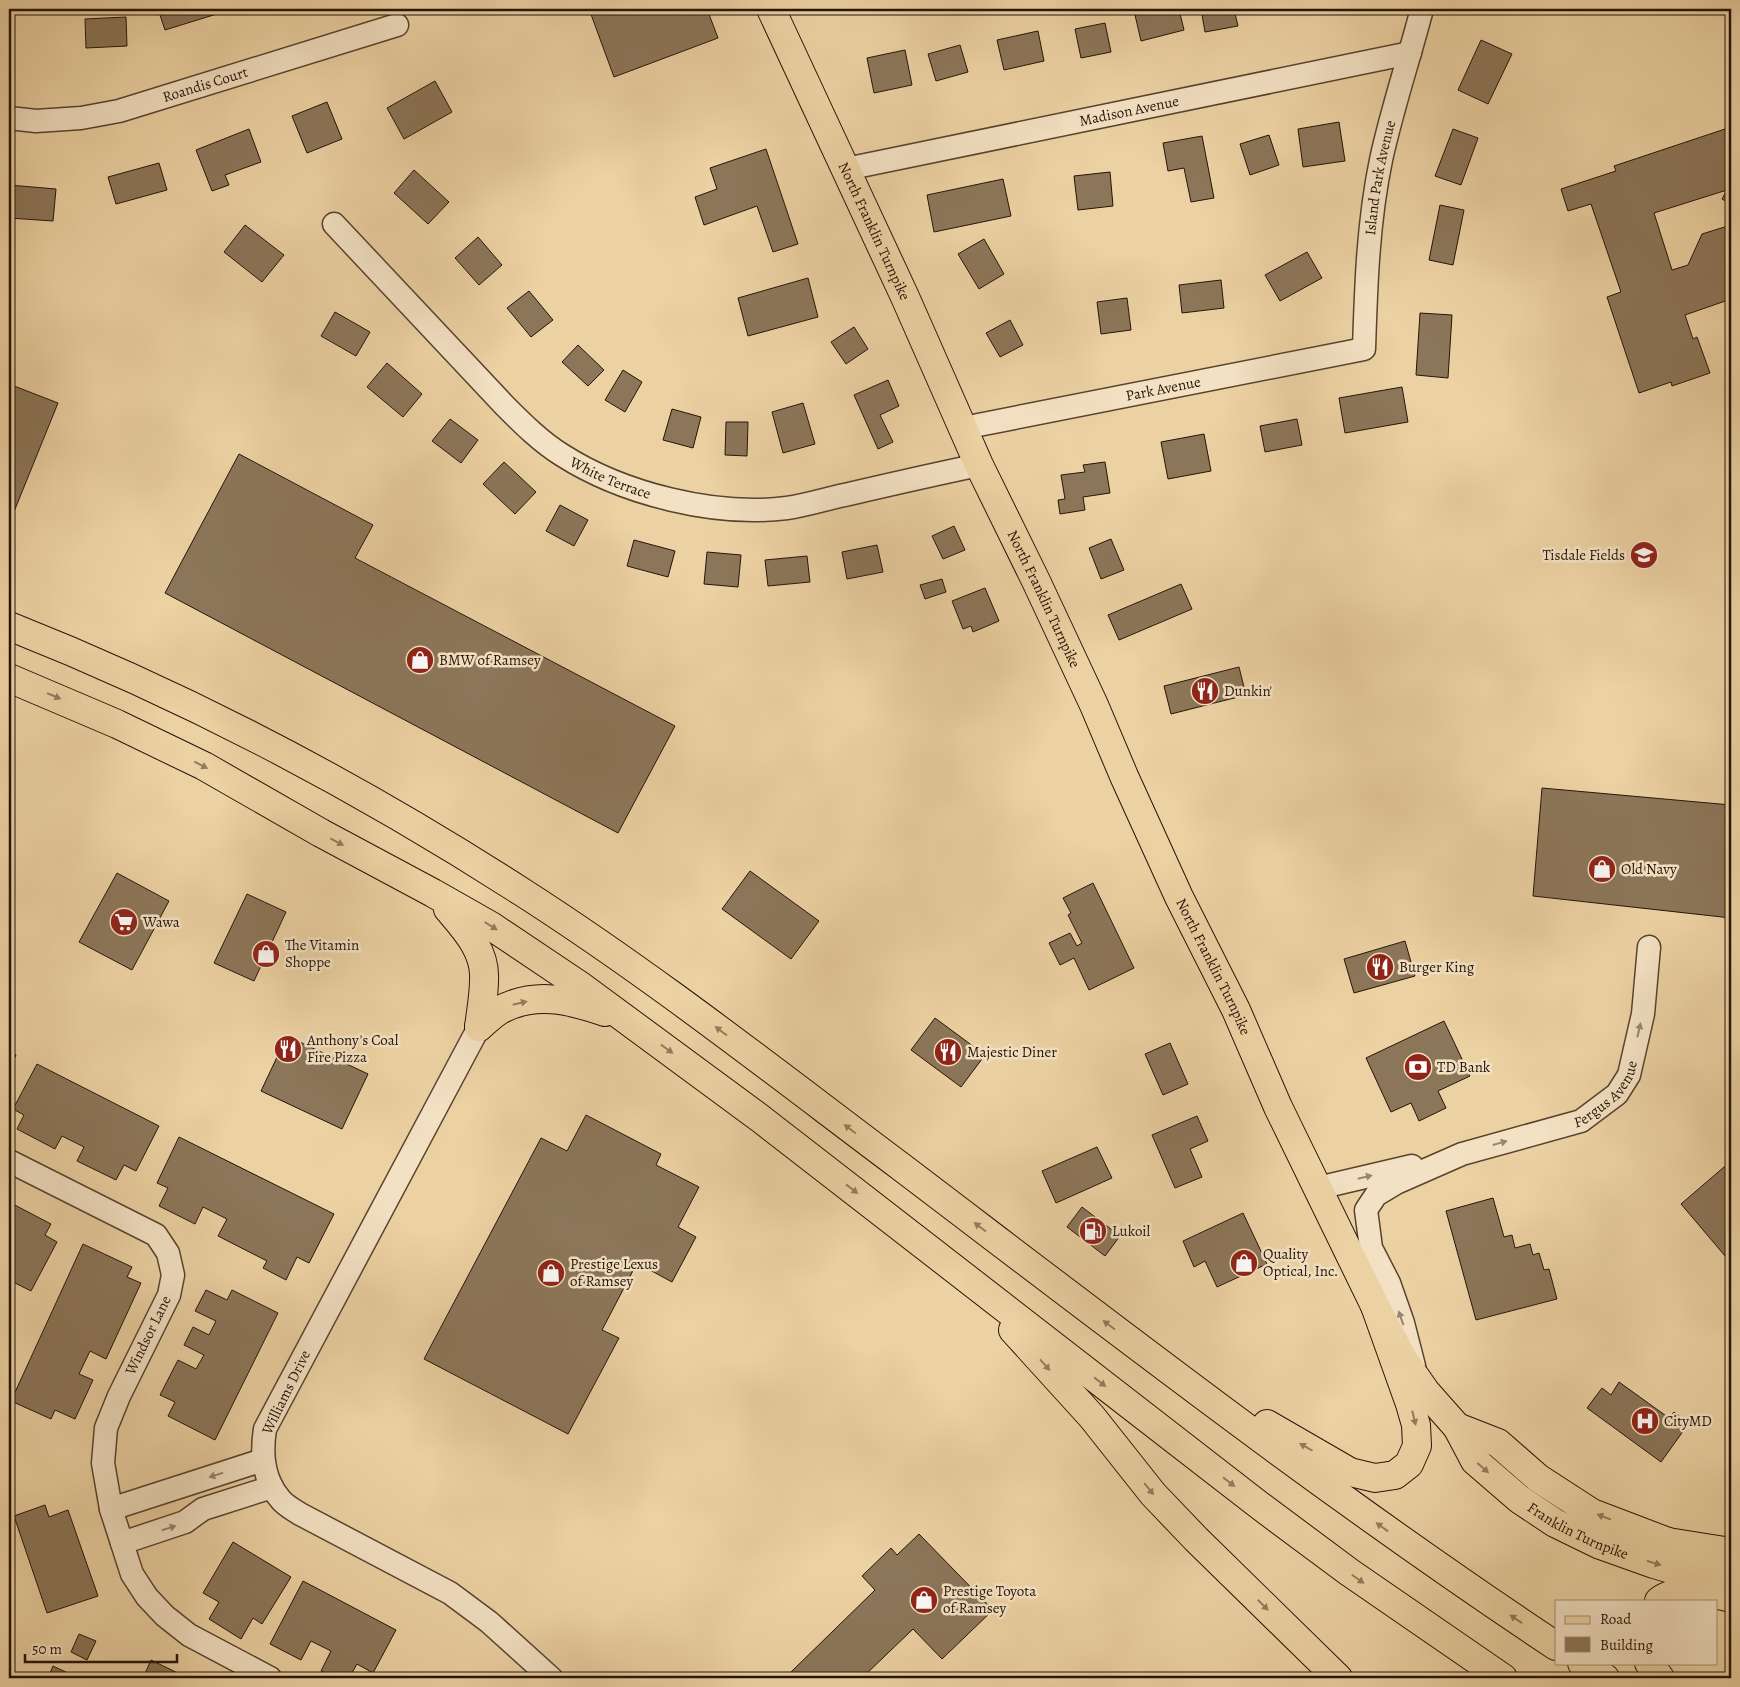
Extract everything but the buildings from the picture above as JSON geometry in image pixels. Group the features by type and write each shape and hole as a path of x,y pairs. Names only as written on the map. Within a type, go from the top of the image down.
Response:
{"main road":[{"name":"North Franklin Turnpike","path":"771,9 846,168 979,464 1090,696 1176,891 1236,1010 1270,1089 1318,1188"},
{"path":"9,626 124,675 224,723 332,780 430,835 524,894 708,1020 1148,1355 1382,1527 1555,1645"},
{"path":"9,678 117,724 204,766 321,833 491,926 582,987 761,1119 1258,1505 1349,1572 1502,1678"},
{"path":"433,893 467,931 476,945 482,961 485,978 479,1027"},
{"path":"479,1027 498,1011 512,1005 548,998 591,1008 628,1020"},
{"name":"Franklin Turnpike","path":"1318,1188 1403,1359 1418,1382 1457,1427 1476,1461 1519,1499 1555,1523 1598,1544 1654,1564 1731,1587"},
{"path":"965,1277 1092,1417 1153,1494 1196,1539 1338,1678"},
{"path":"1148,1355 1350,1472 1375,1478 1395,1475 1408,1464 1417,1446 1416,1426 1375,1306"},
{"name":"Franklin Turnpike","path":"1457,1427 1498,1443 1538,1478 1592,1513 1731,1566"},
{"path":"1668,1542 1731,1552"},
{"path":"1660,1600 1665,1596 1686,1593 1720,1595 1731,1598"},
{"path":"1584,1664 1605,1678"},
{"path":"1651,1664 1660,1678"}],"street":[{"name":"Island Park Avenue","path":"1364,349 1366,286 1373,214 1381,160 1422,9"},
{"name":"Roandis Court","path":"9,118 36,121 81,118 119,111 397,25"},
{"name":"Madison Avenue","path":"846,168 1410,53"},
{"name":"White Terrace","path":"334,224 533,434 561,455 591,472 628,487 704,506 739,509 787,508 979,464"},
{"name":"Park Avenue","path":"963,428 1364,349"},
{"name":"Fergus Avenue","path":"1318,1188 1462,1154 1581,1121 1617,1094 1629,1075 1643,1014 1649,947"},
{"name":"Williams Drive","path":"479,1027 265,1429 262,1444 263,1460 272,1487 282,1501 300,1514 450,1593 488,1622 551,1678"},
{"name":"Fergus Avenue","path":"1418,1382 1403,1323 1389,1283 1371,1248 1366,1210 1376,1195 1396,1183 1462,1154"},
{"name":"Windsor Lane","path":"9,1160 156,1235 168,1253 173,1276 169,1295 118,1396 106,1428 103,1463 111,1509 132,1574 147,1597 165,1616 189,1635 270,1678"},
{"path":"111,1509 263,1460"},
{"path":"122,1543 185,1522 203,1509 272,1487"}],"place":[{"name":"Tisdale Fields","path":"1644,555"},
{"name":"BMW of Ramsey","path":"420,660"},
{"name":"Dunkin'","path":"1205,691"},
{"name":"Old Navy","path":"1602,869"},
{"name":"Wawa","path":"124,922"},
{"name":"The Vitamin Shoppe","path":"266,954"},
{"name":"Burger King","path":"1380,967"},
{"name":"Anthony's Coal Fire Pizza","path":"288,1049"},
{"name":"Majestic Diner","path":"948,1052"},
{"name":"TD Bank","path":"1418,1067"},
{"name":"Lukoil","path":"1093,1231"},
{"name":"Quality Optical, Inc.","path":"1244,1263"},
{"name":"Prestige Lexus of Ramsey","path":"551,1273"},
{"name":"CityMD","path":"1645,1421"},
{"name":"Prestige Toyota of Ramsey","path":"924,1600"}]}
